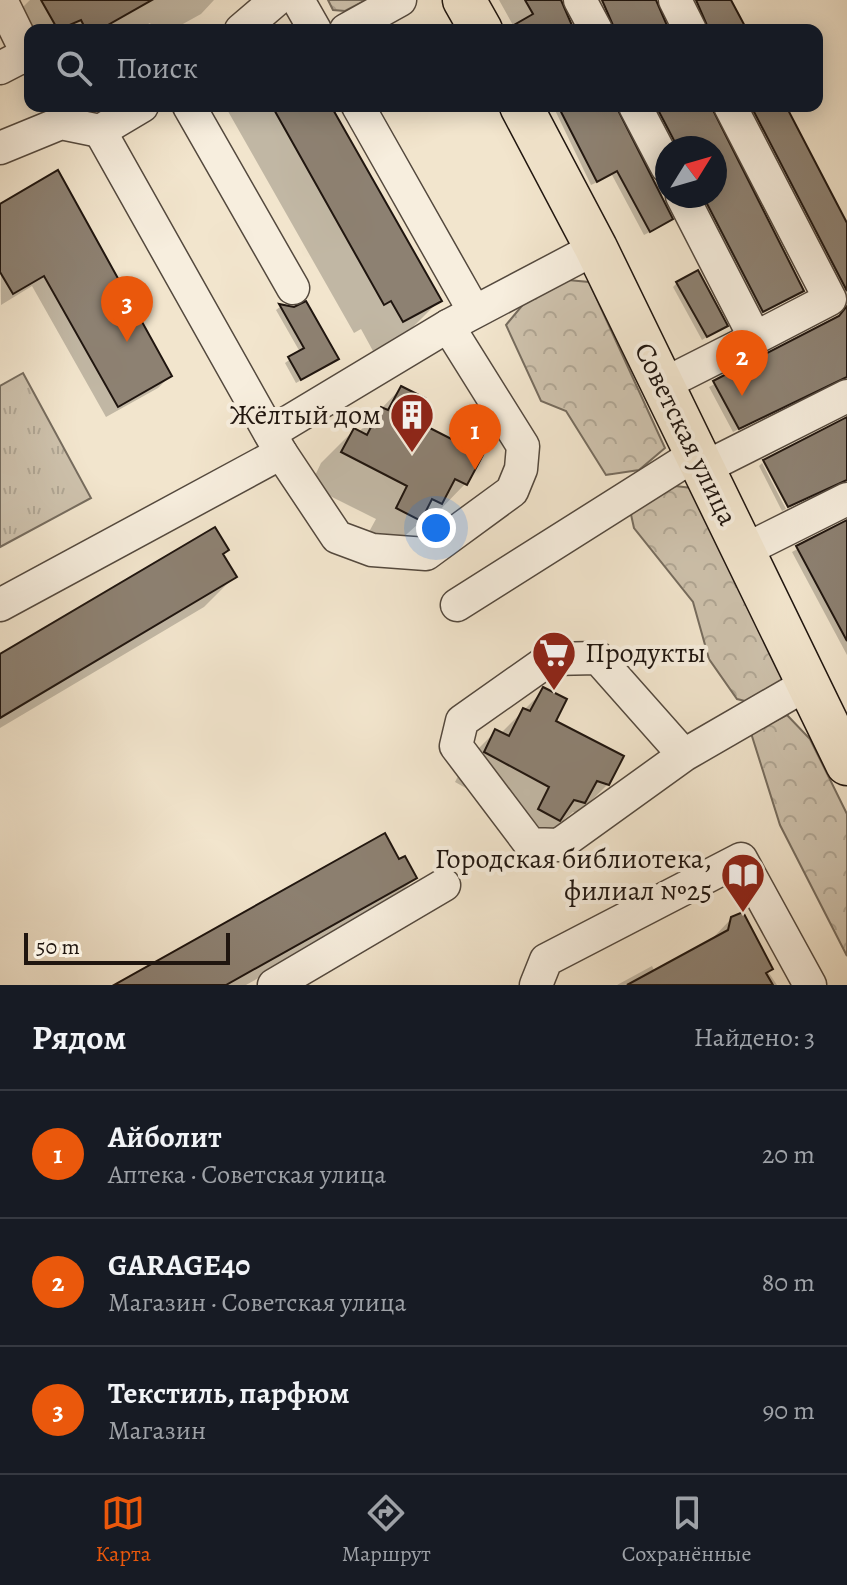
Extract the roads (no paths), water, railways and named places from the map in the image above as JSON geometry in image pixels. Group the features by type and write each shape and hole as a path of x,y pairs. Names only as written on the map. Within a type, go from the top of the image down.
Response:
{"main road":[{"path":"464,0 478,24"},
{"name":"Советская улица","path":"524,112 596,248 847,764"}],"lane":[{"path":"1,0 19,60"},
{"path":"248,24 276,0"},
{"path":"298,0 312,24"},
{"path":"357,24 400,0"},
{"path":"580,0 593,24"},
{"path":"675,0 687,24"},
{"path":"100,131 132,112"},
{"path":"192,112 293,288"},
{"path":"0,148 57,115 100,131 276,443 337,537 372,550 426,554 512,491 521,469 523,446 361,112"},
{"path":"638,112 655,144"},
{"path":"662,385 830,299 733,112"},
{"path":"688,208 755,338"},
{"path":"0,605 276,443 461,318 596,248"},
{"path":"457,605 700,461 847,396"},
{"path":"743,551 847,499"},
{"path":"684,755 598,658 550,659 462,721 456,746 530,844 559,845 684,755 807,684"},
{"path":"536,985 546,960 741,859 810,985"},
{"path":"274,985 444,885"}],"place":[{"name":"Текстиль, парфюм","path":"127,342"},
{"name":"GARAGE40","path":"742,396"},
{"name":"Жёлтый дом","path":"412,454"},
{"name":"Айболит","path":"475,470"},
{"name":"Продукты","path":"554,692"},
{"name":"Городская библиотека, филиал №25","path":"743,914"}]}
